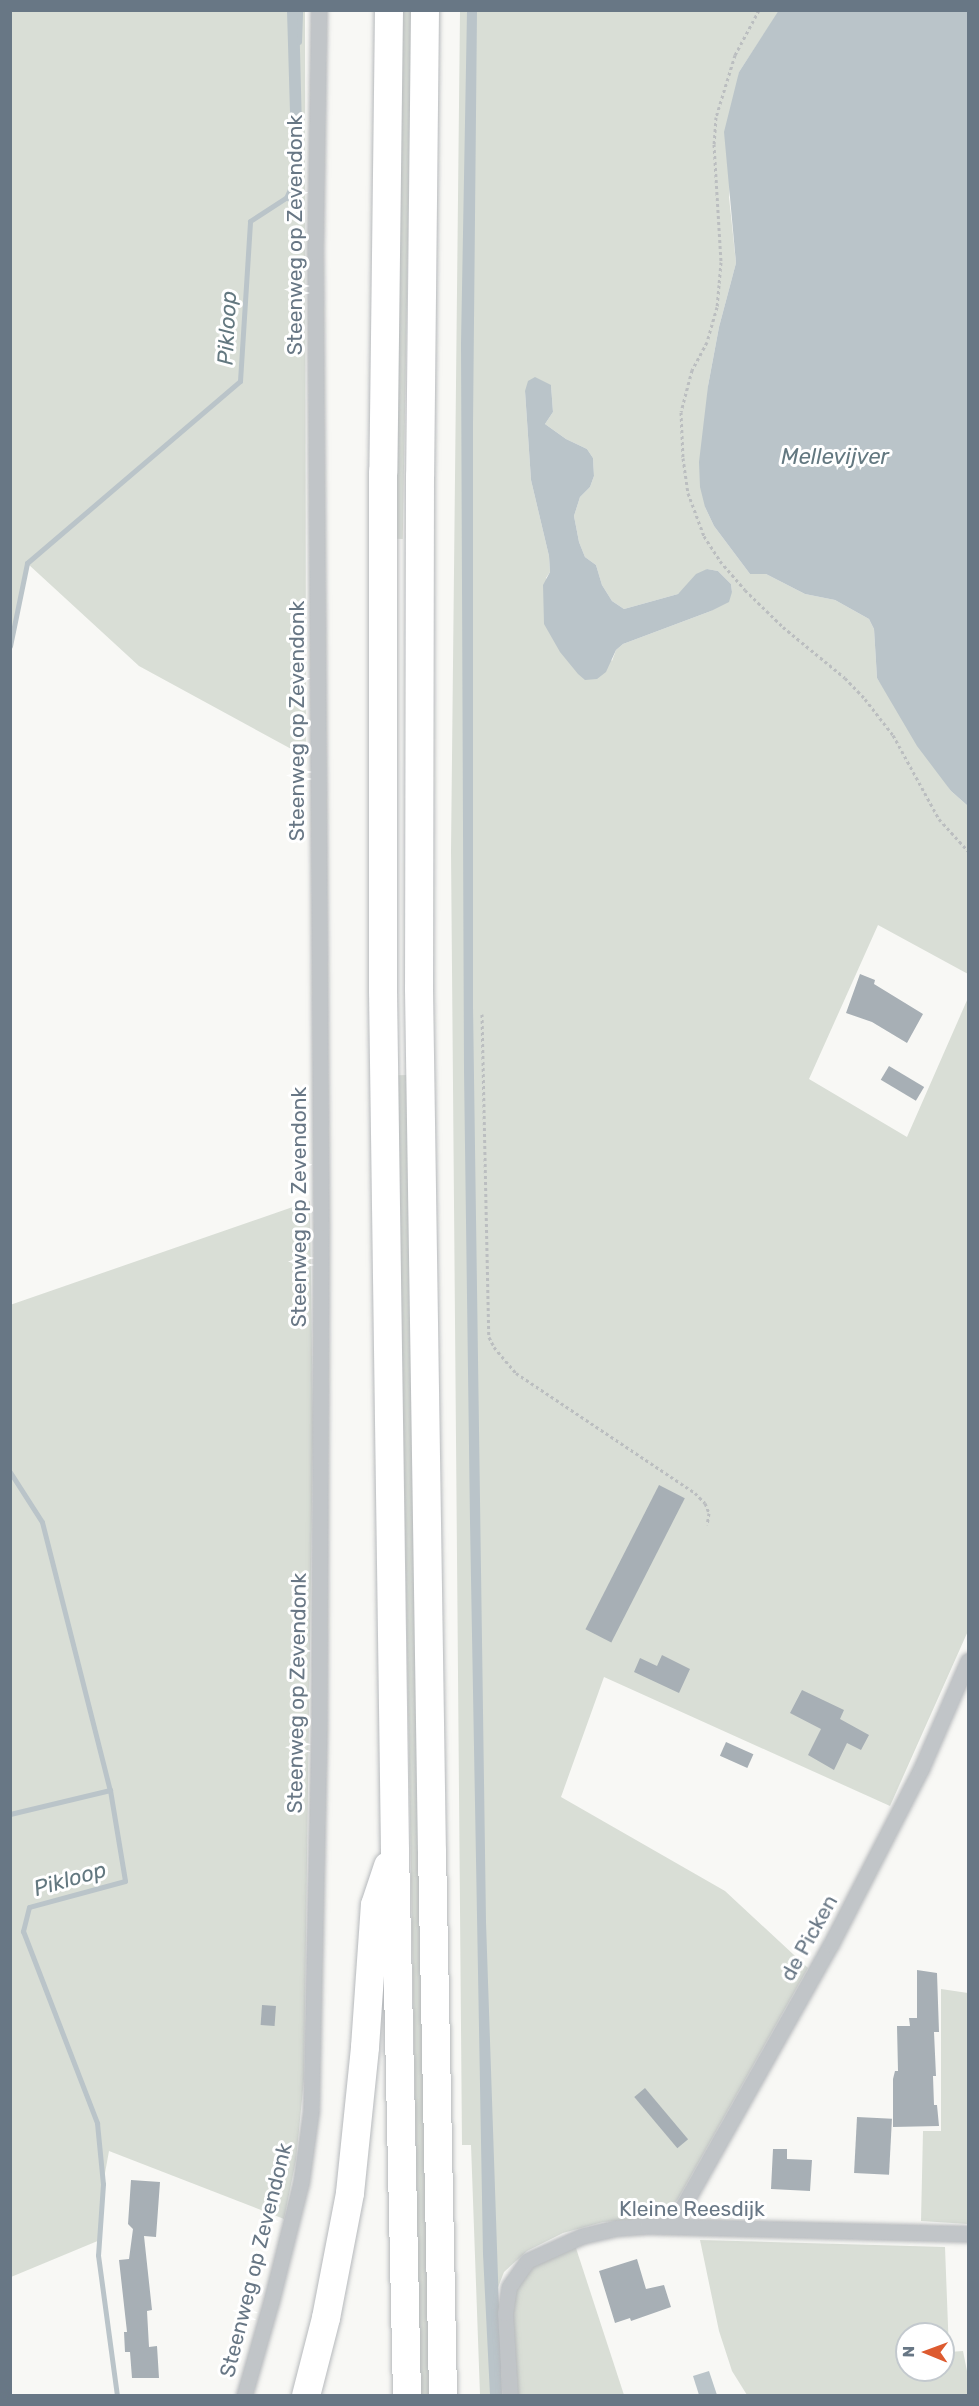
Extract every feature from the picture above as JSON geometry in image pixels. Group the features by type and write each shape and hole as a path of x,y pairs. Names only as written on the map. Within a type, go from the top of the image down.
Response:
{"highway":[{"path":"389,10 383,472 383,991 395,1851 406,2396"},
{"path":"425,10 420,476 419,989 443,2396"},
{"path":"306,2396 326,2318 350,2193 365,2047 375,1905 382,1880 395,1851"}],"street":[{"name":"Steenweg op Zevendonk","path":"244,2396 272,2302 301,2183 311,2111 319,1719 321,1223 315,252 319,10"},
{"name":"de Picken","path":"672,2226 831,1944 921,1769 969,1661"},
{"name":"Kleine Reesdijk","path":"510,2396 506,2300 513,2278 527,2261 582,2236 618,2228 672,2226 969,2234"}],"path":[{"path":"759,10 735,55 716,117 714,144 720,274 717,307 712,325 707,342 685,391 681,412 682,458 688,493 704,536 720,561 745,590 783,627 845,678 865,699 893,735 939,819 969,851"},
{"path":"483,1014 489,1337 494,1347 516,1373 695,1493 705,1503 709,1513 707,1525"}],"shaded area":[{"path":"402,10 412,10 403,539 393,539"},
{"path":"11,11 305,11 306,757 139,666 28,564 11,642"},
{"path":"460,11 779,11 739,72 729,197 736,263 719,327 708,386 705,507 714,526 750,574 766,574 805,594 835,600 869,619 874,629 877,678 951,791 968,806 968,974 878,925 809,1079 907,1137 968,998 968,1631 890,1806 604,1677 561,1797 725,1891 808,1968 678,2199 667,2213 656,2218 603,2222 563,2233 527,2251 504,2272 497,2290 502,2396 480,2395 471,2145 462,2145 451,851","holes":["551,385 553,412 545,424 566,439 587,449 593,458 594,476 590,487 580,497 574,516 579,542 585,557 596,565 602,585 612,601 624,609 678,594 707,569 718,571 731,584 732,592 711,611 623,644 616,650 612,661 546,578 550,572 549,556 531,480 525,391"]},
{"path":"397,1075 407,1075 430,2396 420,2396"},
{"path":"310,1201 313,1429 304,2079 296,2160 284,2219 109,2151 103,2184 100,2240 11,2277 10,1305"},
{"path":"941,1989 968,1993 968,2224 921,2221 923,2131 941,2131"},
{"path":"700,2240 945,2247 948,2322 895,2322 895,2382 955,2382 955,2352 963,2351 968,2376 968,2395 747,2395 732,2371 719,2331"},
{"path":"575,2245 624,2395 515,2395 512,2292 537,2263"}],"water":[{"name":"Mellevijver","path":"779,10 968,11 968,806 951,791 917,746 877,678 874,629 869,619 835,600 805,594 766,574 750,574 714,526 705,507 700,487 699,462 708,386 719,327 736,263 724,132 739,72"},
{"path":"287,11 299,11 302,129 302,181 299,197 291,204 284,198 292,180"},
{"path":"467,11 477,11 473,425 473,1006 486,1922 502,2396 490,2395 483,2254 470,1522 464,1071 461,344"},
{"path":"535,377 551,385 553,412 545,424 566,439 587,449 593,458 594,476 590,487 580,497 574,516 579,542 585,557 596,565 602,585 612,601 624,609 678,594 696,574 707,569 718,571 731,584 732,592 729,602 623,644 616,650 606,672 597,679 585,680 578,674 560,652 544,624 543,585 550,572 549,556 531,480 525,391 528,381"},
{"path":"709,2371 717,2395 699,2395 693,2376"}],"building":[{"path":"860,974 875,980 874,984 923,1014 907,1043 872,1022 846,1013"},
{"path":"889,1066 924,1087 916,1101 881,1080"},
{"path":"659,1485 685,1498 611,1643 585,1629"},
{"path":"662,1655 690,1669 679,1693 634,1672 640,1658 657,1666"},
{"path":"802,1690 844,1710 840,1719 869,1735 861,1750 847,1743 834,1770 808,1755 821,1729 790,1713"},
{"path":"726,1742 753,1754 747,1768 720,1756"},
{"path":"917,1970 937,1973 939,2032 934,2032 936,2076 933,2076 934,2105 937,2105 939,2126 893,2127 893,2079 895,2071 898,2071 897,2026 910,2026 909,2018 917,2018"},
{"path":"262,2005 276,2006 275,2026 261,2025"},
{"path":"645,2088 688,2139 677,2148 634,2097"},
{"path":"857,2117 892,2119 889,2175 854,2173"},
{"path":"773,2149 787,2149 787,2159 812,2160 810,2191 771,2189"},
{"path":"131,2180 160,2182 156,2237 144,2236 152,2310 147,2311 149,2347 157,2346 159,2378 132,2378 130,2352 125,2352 124,2332 127,2332 119,2260 129,2259 133,2229 128,2224"},
{"path":"637,2259 646,2289 664,2285 671,2307 631,2321 630,2318 615,2323 599,2271"}],"waterway":[{"name":"Pikloop","path":"299,42 300,10"},
{"name":"Pikloop","path":"10,646 27,563 240,381 250,221 290,195"},
{"name":"Pikloop","path":"10,1472 42,1522 110,1790 125,1881 29,1907 23,1931 97,2123 103,2184 98,2255 117,2396"},
{"path":"10,1814 110,1790"}]}
